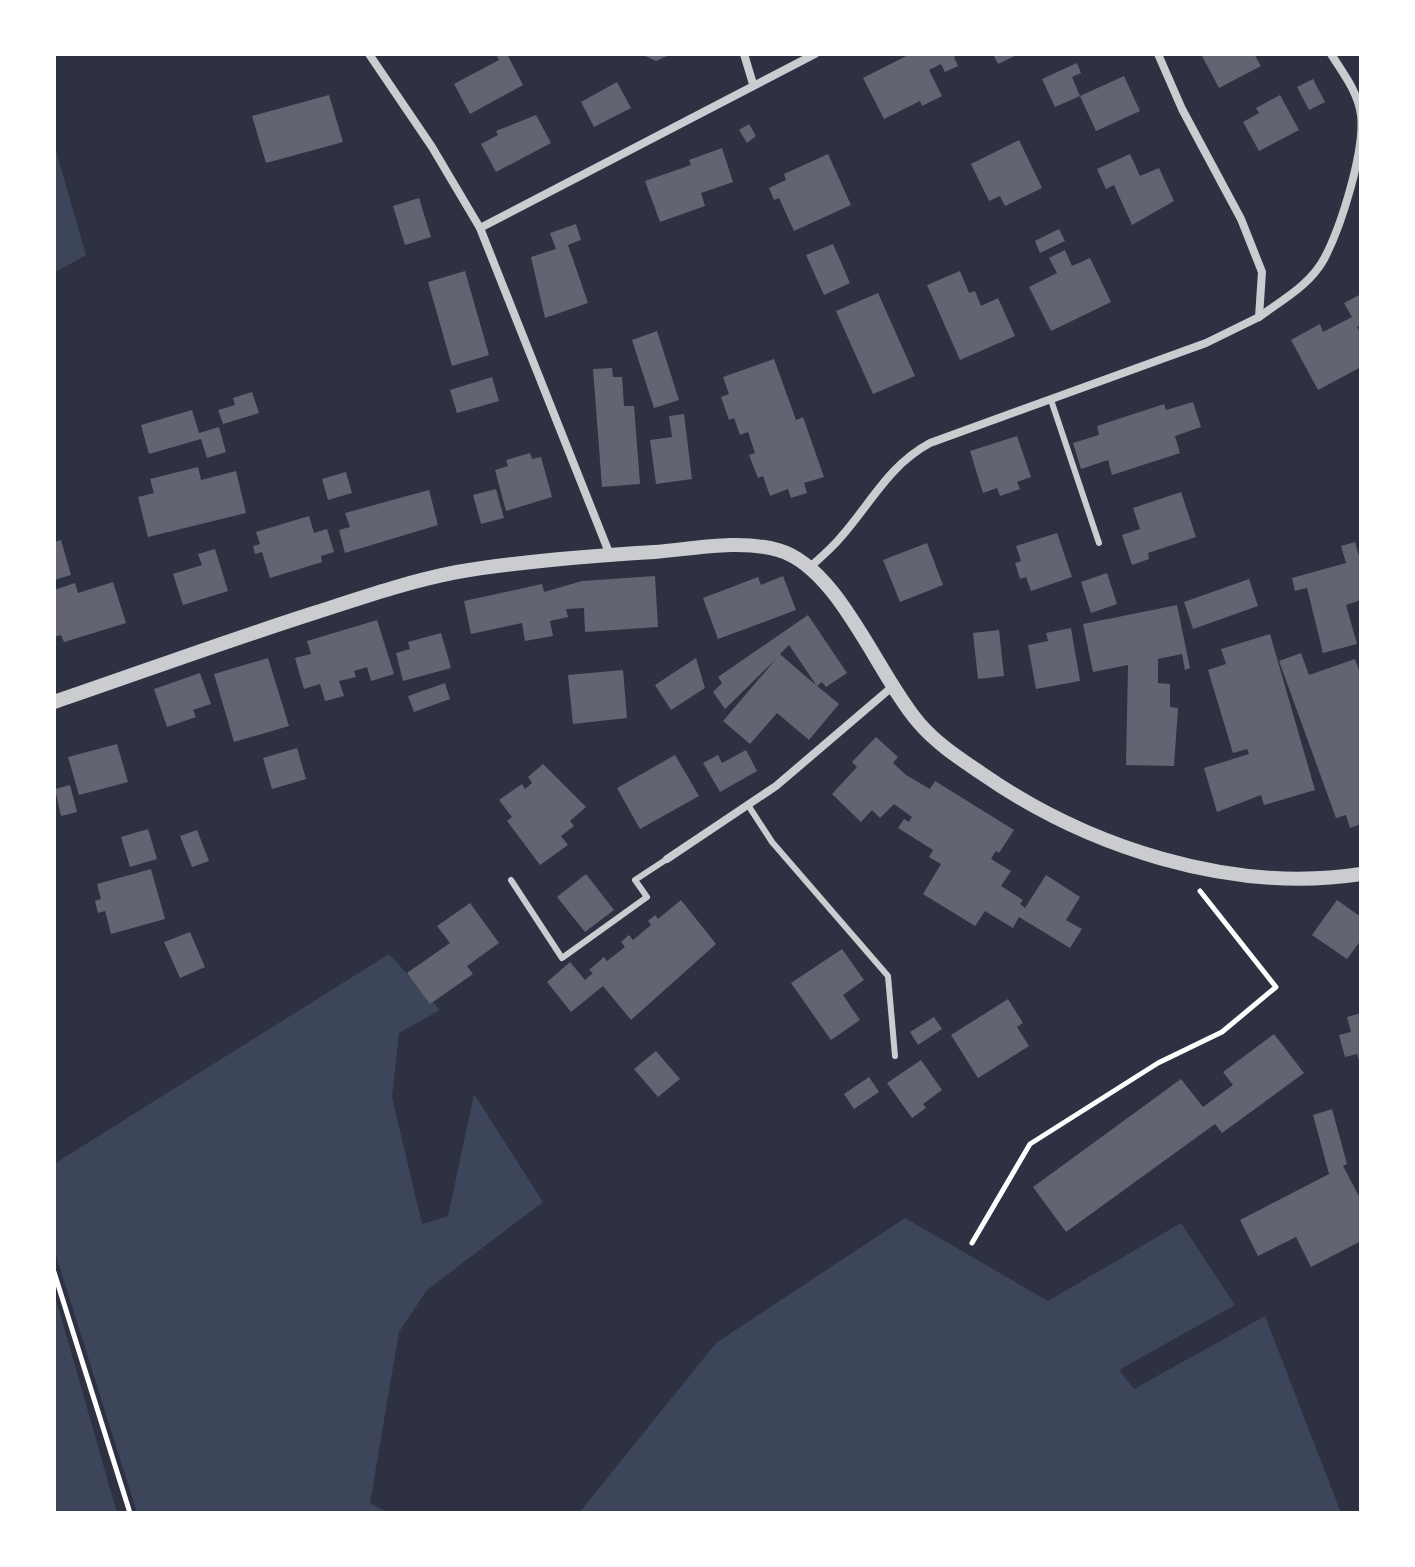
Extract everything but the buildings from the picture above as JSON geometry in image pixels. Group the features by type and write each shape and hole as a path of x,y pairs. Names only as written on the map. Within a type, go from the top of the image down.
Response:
{"street":[{"path":"369,54 432,147 480,228 610,555"},
{"path":"744,54 753,84"},
{"path":"480,228 815,54"},
{"path":"1158,54 1182,109 1241,219 1262,272 1259,317"},
{"path":"810,567 840,539 889,473 908,455 930,443 1206,343 1259,317 1301,287 1323,260 1346,200 1358,146 1361,116 1353,88 1331,54"},
{"path":"54,702 382,591 458,572 610,555 740,546 779,550 810,567 830,590 919,724 948,750 998,785 1060,820 1127,848 1204,868 1294,879 1361,874"},
{"path":"667,859 776,786 892,687"}],"lane":[{"path":"1051,400 1099,543"},
{"path":"748,805 772,842 888,976 895,1056"},
{"path":"511,880 562,958 647,897 635,880 667,859"}],"path":[{"path":"972,1243 1030,1144 1158,1063 1222,1032 1276,987 1175,860"},
{"path":"54,1272 130,1513"}],"shaded area":[{"path":"54,144 86,255 54,273"},
{"path":"389,954 440,1010 399,1033 392,1097 422,1224 448,1216 474,1094 543,1202 427,1290 399,1332 370,1503 389,1513 137,1513 54,1249 54,1164"},
{"path":"905,1218 1048,1301 1181,1223 1235,1305 1119,1370 1134,1389 1265,1316 1341,1513 579,1513 716,1343"},
{"path":"56,1299 117,1513 54,1513"}]}
